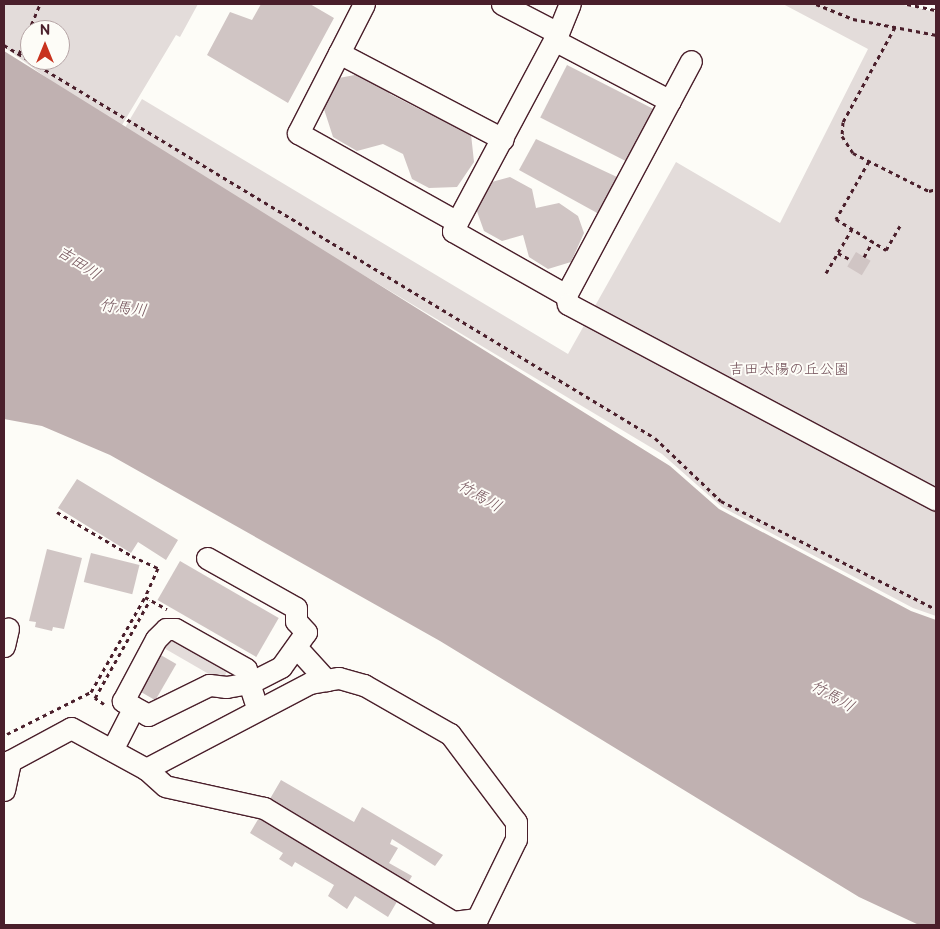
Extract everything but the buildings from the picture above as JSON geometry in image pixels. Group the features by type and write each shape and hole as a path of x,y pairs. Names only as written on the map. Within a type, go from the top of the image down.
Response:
{"street":[{"path":"364,4 298,133 457,222"},
{"path":"502,4 670,101"},
{"path":"566,294 452,230 503,139 556,36 570,4"},
{"path":"339,53 503,139"},
{"path":"691,61 566,294 568,304 936,500"},
{"path":"207,558 296,608 296,621 306,632 281,667 249,683 226,688 210,685 148,716 123,701 156,639 166,629 175,629 246,669 249,683 258,710"},
{"path":"296,647 332,679"},
{"path":"4,790 7,748 72,728 146,769 165,786 264,808 452,922 477,919 509,858 516,839 516,822 450,734 364,685 332,679 310,683 146,769"},
{"path":"112,750 134,707"}],"path":[{"path":"19,54 40,4"},
{"path":"818,4 853,18 936,35"},
{"path":"907,4 936,10"},
{"path":"895,27 843,122 842,136 853,153 929,191 936,189"},
{"path":"4,45 655,438 722,501 936,609"},
{"path":"869,161 836,219 886,250 900,226"},
{"path":"826,273 852,229"},
{"path":"864,257 873,241"},
{"path":"838,253 851,260"},
{"path":"7,748 91,692 145,597 158,568 132,556 57,512"},
{"path":"145,597 174,614"}],"green space":[{"path":"4,4 198,4 180,37 176,35 119,130 36,70 70,70 70,20 20,20 20,59 4,47"},
{"name":"吉田太陽の丘公園","path":"783,4 899,4 936,12 936,616 913,608 722,507 662,454 123,131 142,99 568,354 676,162 780,223 868,49"},
{"path":"169,636 228,670 221,681 162,647"}],"water":[{"path":"4,51 20,61 20,70 34,70 670,466 719,509 911,611 936,620 936,925 919,925 859,897 440,641 110,455 42,426 4,419"}],"water label":[{"name":"吉田川","path":"78,264"},
{"name":"竹馬川","path":"123,309"},
{"name":"竹馬川","path":"479,497"},
{"name":"竹馬川","path":"832,697"}]}
